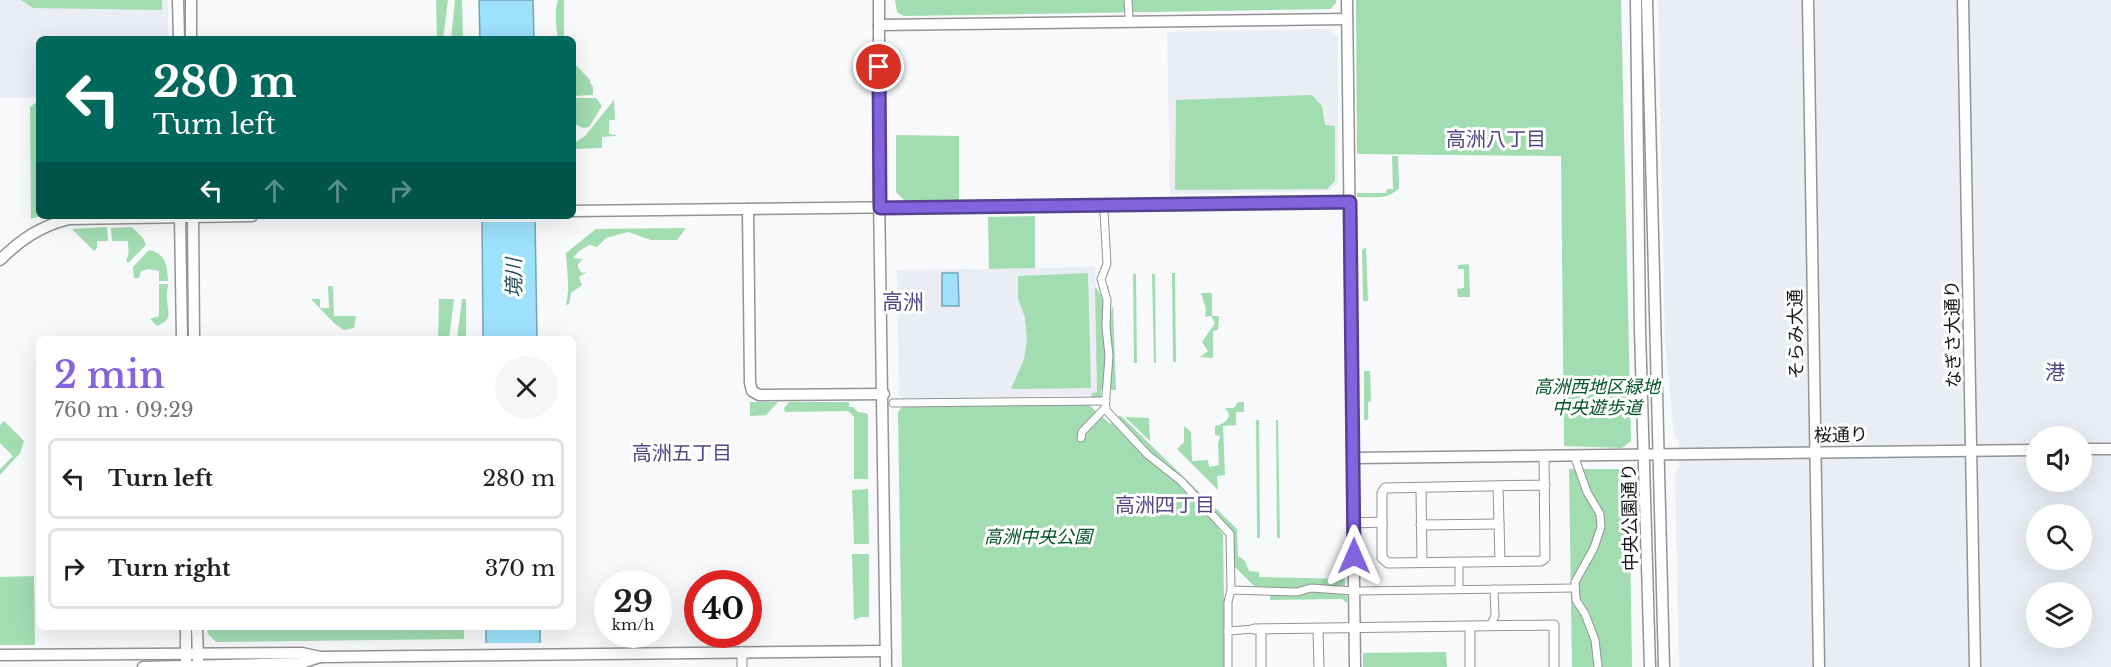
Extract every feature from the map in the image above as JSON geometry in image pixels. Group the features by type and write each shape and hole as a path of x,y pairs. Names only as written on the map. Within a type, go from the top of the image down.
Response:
{"street":[{"path":"178,0 179,36"},
{"path":"191,0 191,36"},
{"path":"879,0 886,667"},
{"path":"1128,0 1129,16"},
{"path":"1347,0 1355,667"},
{"name":"中央公園通り","path":"1636,0 1650,667"},
{"name":"中央公園通り","path":"1647,0 1664,667"},
{"name":"そらみ大通","path":"1808,0 1819,667"},
{"name":"なぎさ大通り","path":"1963,0 1975,667"},
{"path":"879,25 1347,19"},
{"path":"576,212 1350,202"},
{"path":"748,209 750,383 752,391 759,395 884,394"},
{"path":"1104,212 1107,264 1101,279 1107,300 1106,327 1109,356 1106,409 1148,455 1181,481 1230,534 1231,590 1228,602 1228,667"},
{"path":"0,260 26,236 57,222 80,219"},
{"path":"180,219 182,336"},
{"path":"193,219 194,336"},
{"path":"893,403 1106,404"},
{"path":"1081,438 1082,432 1106,404"},
{"path":"2092,449 2111,449"},
{"name":"桜通り","path":"1353,458 2026,450"},
{"path":"1544,456 1545,485 1545,558 1541,561 1388,563 1382,558 1382,493 1384,488 1545,485"},
{"path":"1576,461 1587,492 1600,514 1601,527 1594,549 1575,582 1576,600 1585,614 1595,640 1598,667"},
{"path":"1498,486 1500,561"},
{"path":"1421,488 1422,562"},
{"path":"1354,523 1382,522"},
{"path":"1421,525 1499,524"},
{"path":"1459,562 1459,589"},
{"path":"1231,590 1575,588"},
{"path":"1490,626 1495,616 1494,589"},
{"path":"1228,631 1554,625 1554,667"},
{"path":"1470,627 1470,667"},
{"path":"1318,628 1319,667"},
{"path":"1257,629 1261,667"},
{"path":"187,630 192,653 198,666"},
{"path":"186,666 192,653 196,630"},
{"path":"0,656 302,653 320,657 886,651"},
{"path":"742,652 742,667"},
{"path":"142,667 301,663 320,657"}],"shaded area":[{"path":"0,0 168,0 168,36 36,36 36,98 0,98"},
{"path":"1658,0 2111,0 2111,667 1679,667 1675,473 1679,469 1679,441 1674,436 1665,343"},
{"path":"1329,29 1338,37 1338,183 1330,191 1170,194 1167,32"},
{"path":"1095,267 1099,395 904,399 899,394 897,270"}],"green space":[{"path":"21,0 162,0 162,10 33,8"},
{"path":"436,0 448,0 443,36 437,36"},
{"path":"455,0 462,0 463,36 451,36"},
{"path":"558,0 564,0 564,36 557,36"},
{"path":"895,0 1336,0 1336,3 1330,9 904,16 897,12"},
{"name":"高洲西地区緑地 中央遊歩道","path":"1356,0 1621,0 1631,441 1622,448 1564,446 1561,156 1357,154"},
{"path":"576,65 590,80 593,95 576,96"},
{"path":"1312,95 1322,106 1325,125 1335,126 1335,181 1327,189 1175,190 1176,100"},
{"path":"576,98 596,98 602,106 589,127 583,128 576,124"},
{"path":"614,100 615,120 609,120 609,134 616,136 602,137 602,148 576,149 576,142 585,136"},
{"path":"36,103 36,217 31,219 30,107"},
{"path":"896,135 959,136 959,200 905,201 896,192"},
{"path":"1392,156 1398,156 1399,188 1386,196 1357,197 1357,193 1386,193 1387,189 1393,189"},
{"path":"1035,216 1035,268 989,269 988,217"},
{"path":"107,227 108,241 97,241 97,248 94,251 72,229"},
{"path":"132,227 143,238 146,245 128,263 126,260 128,241 112,241 111,228"},
{"path":"686,228 677,240 651,240 628,232 606,238 597,247 589,245 579,251 573,258 583,259 578,264 578,268 582,273 587,272 579,277 582,285 571,293 569,304 566,305 568,286 566,253 596,229"},
{"path":"1366,247 1368,301 1363,301 1362,250"},
{"path":"149,250 162,257 168,281 159,281 159,271 149,269 141,271 139,278 134,278 133,267"},
{"path":"1469,264 1470,297 1458,297 1457,289 1464,288 1464,269 1458,269 1458,265"},
{"path":"1088,273 1091,388 1011,389 1024,359 1027,340 1025,317 1018,299 1018,276"},
{"path":"1172,273 1175,273 1176,362 1173,362"},
{"path":"1133,274 1136,274 1137,363 1134,363"},
{"path":"1152,274 1155,274 1156,363 1154,363"},
{"path":"159,284 168,284 168,316 157,326 150,319 159,316"},
{"path":"328,286 333,286 334,316 356,316 354,328 344,330 334,323 311,299 320,299 320,308 329,308"},
{"path":"1095,287 1104,306 1106,320 1105,390 1101,390 1101,397 1091,397 1092,393 1097,392"},
{"path":"1201,293 1212,293 1212,316 1219,316 1218,330 1213,331 1213,358 1200,357 1208,351 1202,342 1215,323 1211,316 1205,317 1206,309"},
{"path":"439,299 454,299 449,336 438,336"},
{"path":"462,299 466,299 466,336 457,336"},
{"path":"1113,305 1116,390 1110,390 1112,356 1109,320"},
{"path":"1364,371 1370,371 1371,401 1368,402 1368,420 1364,420"},
{"path":"750,402 778,402 766,415 750,416"},
{"path":"789,402 849,402 849,407 866,413 868,415 868,479 854,479 854,417 848,411 785,412 784,408"},
{"path":"1238,402 1244,402 1244,412 1236,412 1236,425 1223,426 1225,475 1217,476 1218,490 1177,449 1184,442 1184,426 1191,432 1192,461 1208,460 1209,467 1219,465 1220,436 1215,435 1215,426 1228,419 1229,414 1225,408 1234,408"},
{"name":"高洲中央公園","path":"1089,405 1110,424 1113,421 1147,459 1184,488 1221,528 1219,530 1223,534 1225,667 902,667 898,412 903,406"},
{"path":"1120,415 1237,529 1238,556 1245,561 1249,571 1259,572 1259,577 1345,579 1345,586 1298,589 1256,588 1232,564 1232,533 1117,418"},
{"path":"1125,417 1149,418 1150,441"},
{"path":"1256,420 1259,420 1260,538 1257,538"},
{"path":"1276,420 1278,420 1280,538 1277,538"},
{"path":"4,421 24,441 20,453 0,475 0,469 13,456 0,443 0,425"},
{"path":"1569,469 1623,469 1629,474 1632,667 1572,667"},
{"path":"868,489 869,544 854,544 852,490"},
{"path":"852,554 869,554 869,617 854,620"},
{"path":"34,576 35,645 0,645 0,577"},
{"path":"1314,592 1341,593 1347,596 1347,603 1342,599 1270,600 1270,594 1298,595"},
{"path":"207,630 464,630 464,639 216,642 208,634"},
{"path":"1446,652 1447,667 1363,667 1363,653"}],"water":[{"path":"479,0 533,0 534,36 480,36"},
{"name":"境川","path":"482,219 535,219 537,336 483,336"},
{"path":"942,273 958,273 959,306 942,306"},
{"path":"486,630 540,630 540,667 486,667"}],"pier":[{"path":"479,219 538,219 539,222 479,222"},
{"path":"483,643 543,643 543,667 483,667"}],"district":[{"name":"高洲八丁目","path":"1496,139"},
{"name":"高洲","path":"903,302"},
{"name":"港","path":"2055,372"},
{"name":"高洲五丁目","path":"682,453"},
{"name":"高洲四丁目","path":"1165,505"}],"route":[{"path":"879,67 880,208 1350,202 1354,556"}]}
